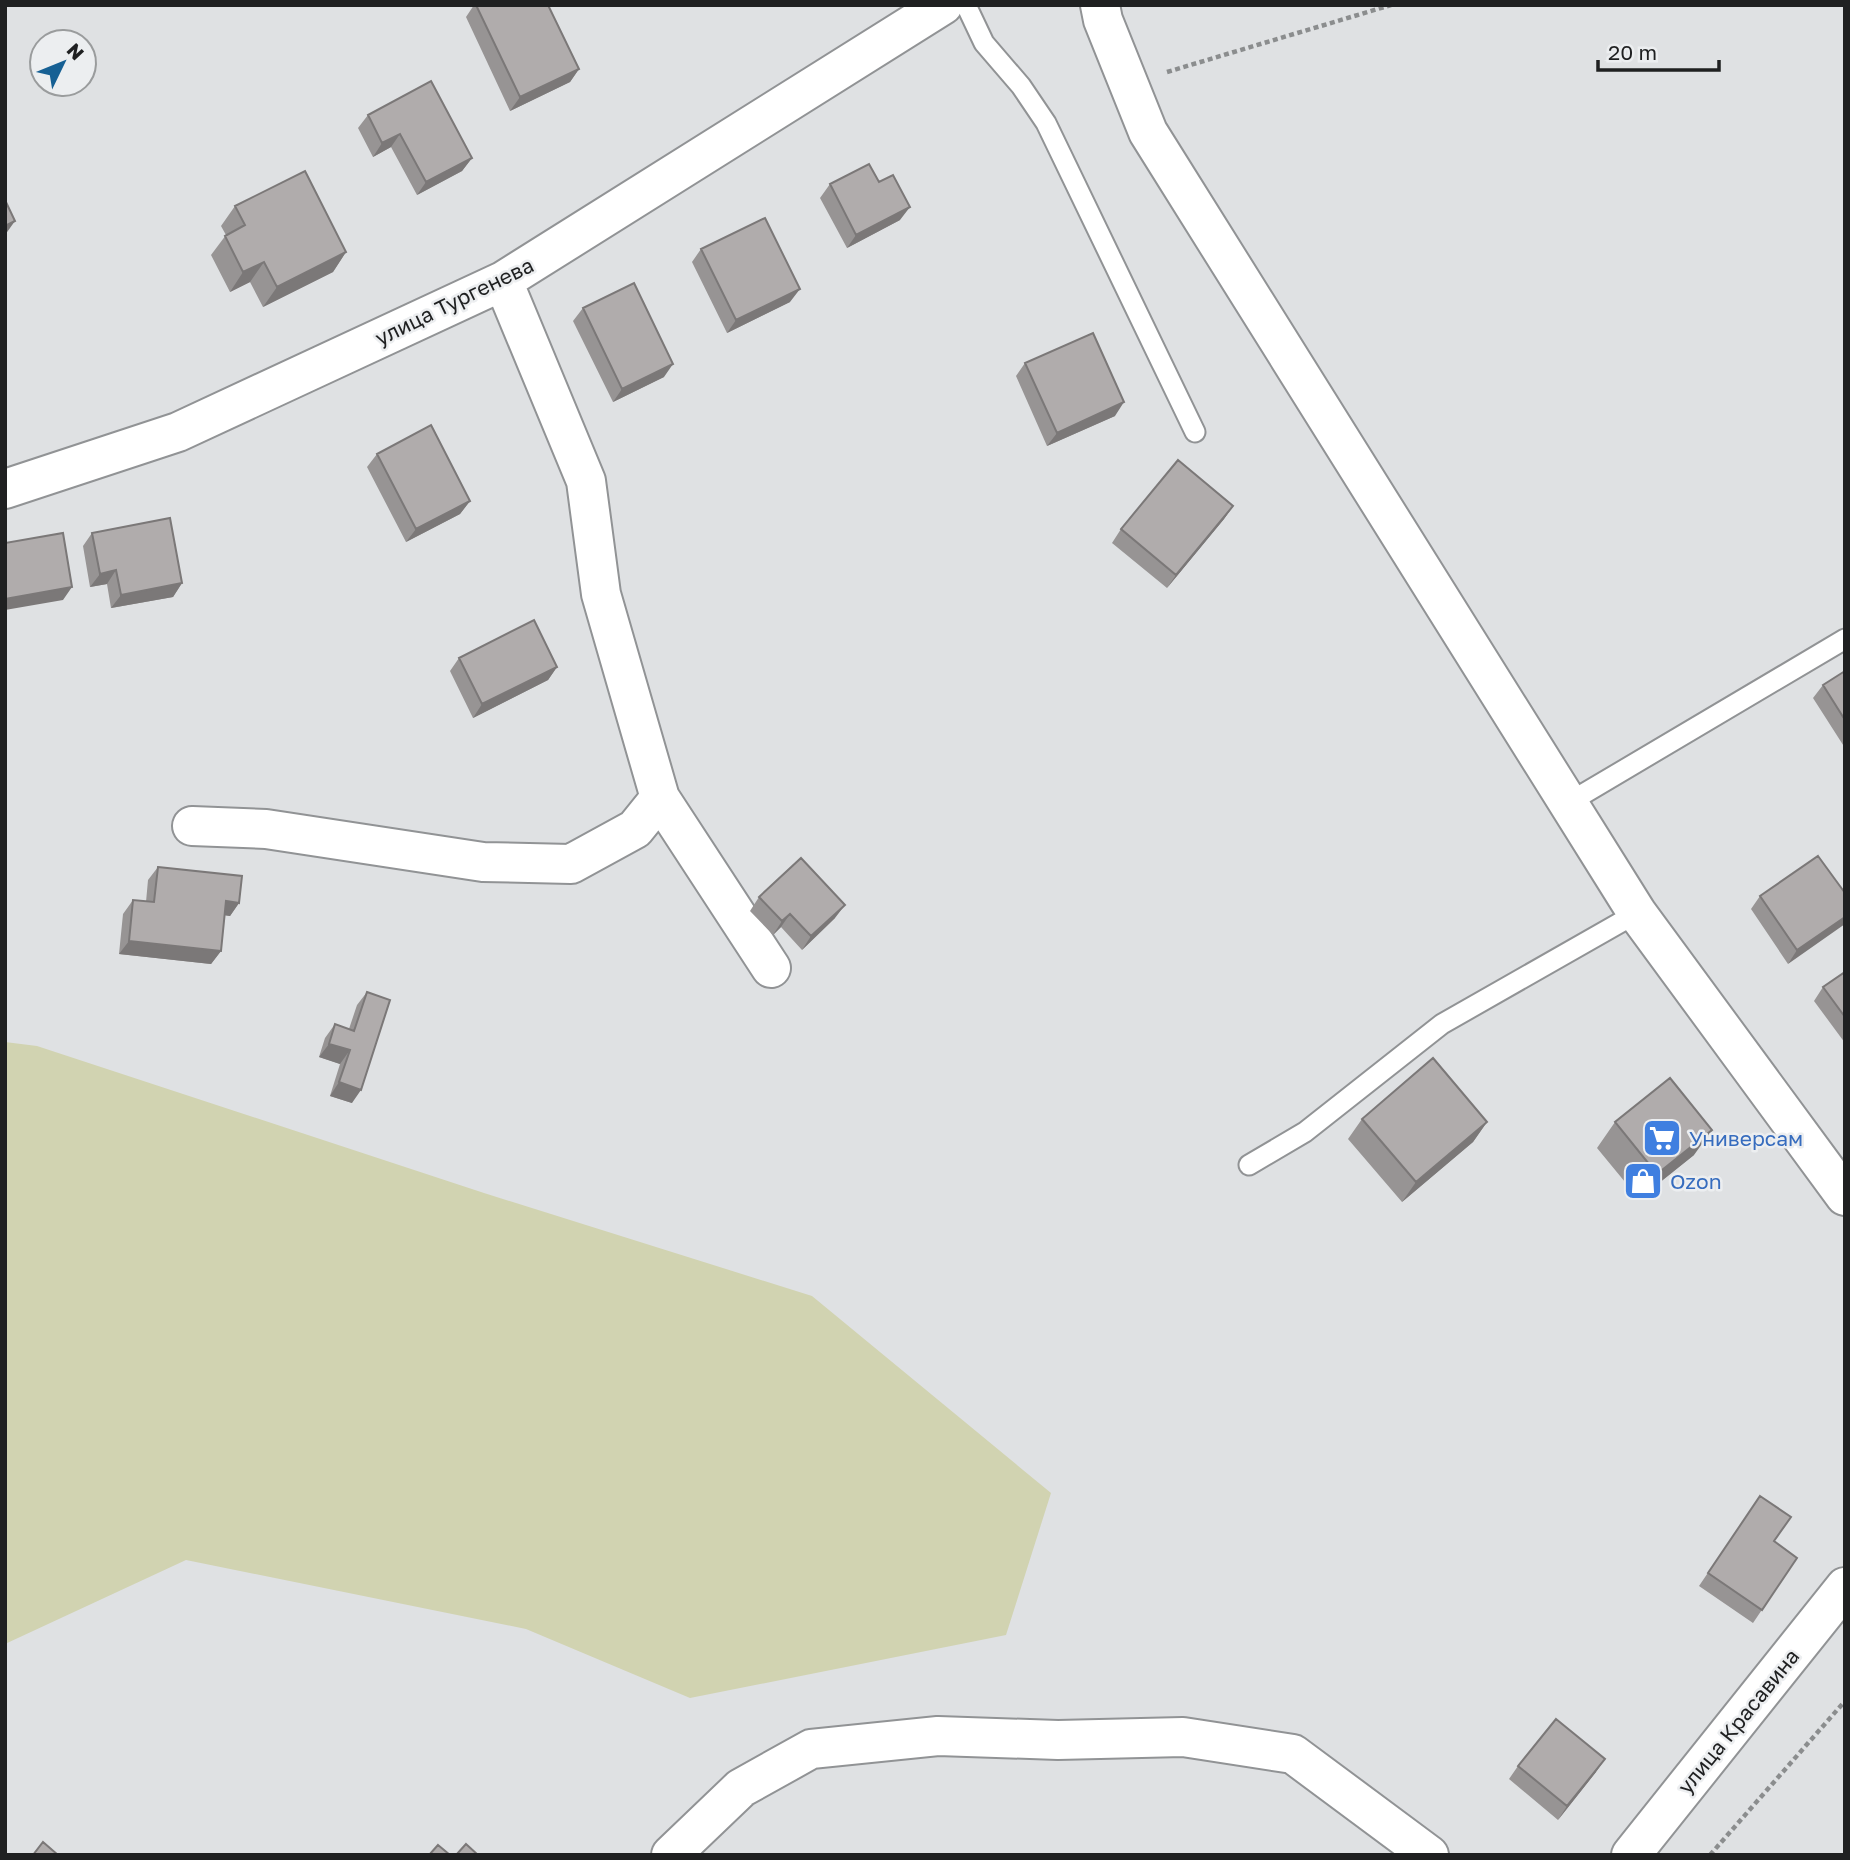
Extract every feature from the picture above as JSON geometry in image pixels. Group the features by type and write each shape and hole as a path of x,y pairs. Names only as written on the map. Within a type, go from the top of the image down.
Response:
{"street":[{"name":"улица Тургенева","path":"5,489 178,432 503,282 943,5"},
{"path":"1100,5 1102,20 1148,132 1637,913 1845,1196"},
{"path":"503,282 586,481 601,594 660,798 771,968"},
{"path":"191,826 266,829 483,862 571,864 635,829 660,798"},
{"name":"улица Красавина","path":"1631,1855 1845,1587"},
{"path":"671,1855 741,1788 811,1749 938,1736 1058,1740 1183,1737 1293,1754 1429,1855"}],"lane":[{"path":"967,5 984,43 1021,86 1046,123 1195,432"},
{"path":"1568,803 1845,639"},
{"path":"1250,1165 1305,1132 1442,1024 1637,913"}],"path":[{"path":"1128,83 1391,5"},
{"path":"1710,1855 1845,1701"}],"green space":[{"path":"5,1042 37,1046 484,1193 812,1296 1051,1493 1006,1635 690,1698 526,1629 186,1560 5,1644"}],"building":[{"path":"476,5 548,5 579,69 520,97"},
{"path":"431,81 472,158 426,182 400,134 382,143 368,115"},
{"path":"869,164 879,182 893,175 910,207 856,235 830,184"},
{"path":"305,171 346,252 277,287 264,262 243,272 225,236 245,225 235,206"},
{"path":"5,200 15,221 5,226"},
{"path":"765,218 800,289 736,320 701,249"},
{"path":"634,283 673,364 622,389 583,308"},
{"path":"1093,333 1124,402 1057,433 1025,363"},
{"path":"431,425 470,501 416,529 377,454"},
{"path":"1178,460 1233,506 1176,575 1121,529"},
{"path":"170,518 182,583 121,595 116,570 100,574 92,533"},
{"path":"63,533 72,587 5,599 5,543"},
{"path":"534,620 557,667 482,704 459,658"},
{"path":"1845,671 1845,720 1823,685"},
{"path":"1818,856 1845,893 1845,917 1797,950 1760,896"},
{"path":"801,858 845,905 811,936 790,914 782,921 759,897"},
{"path":"158,867 242,876 239,903 226,901 221,951 129,941 133,900 154,902"},
{"path":"1845,972 1845,1017 1823,987"},
{"path":"367,992 390,1000 361,1090 339,1082 350,1050 329,1044 335,1024 354,1031"},
{"path":"1433,1058 1487,1122 1416,1182 1362,1119"},
{"path":"1670,1078 1712,1130 1657,1174 1615,1122"},
{"path":"1760,1496 1791,1517 1774,1541 1797,1558 1762,1610 1708,1573"},
{"path":"1556,1719 1605,1759 1567,1806 1518,1766"},
{"path":"43,1842 58,1855 33,1855"},
{"path":"466,1844 478,1855 456,1855"},
{"path":"438,1845 450,1855 429,1855"}],"place":[{"name":"Универсам","path":"1662,1138"},
{"name":"Ozon","path":"1643,1181"}]}
